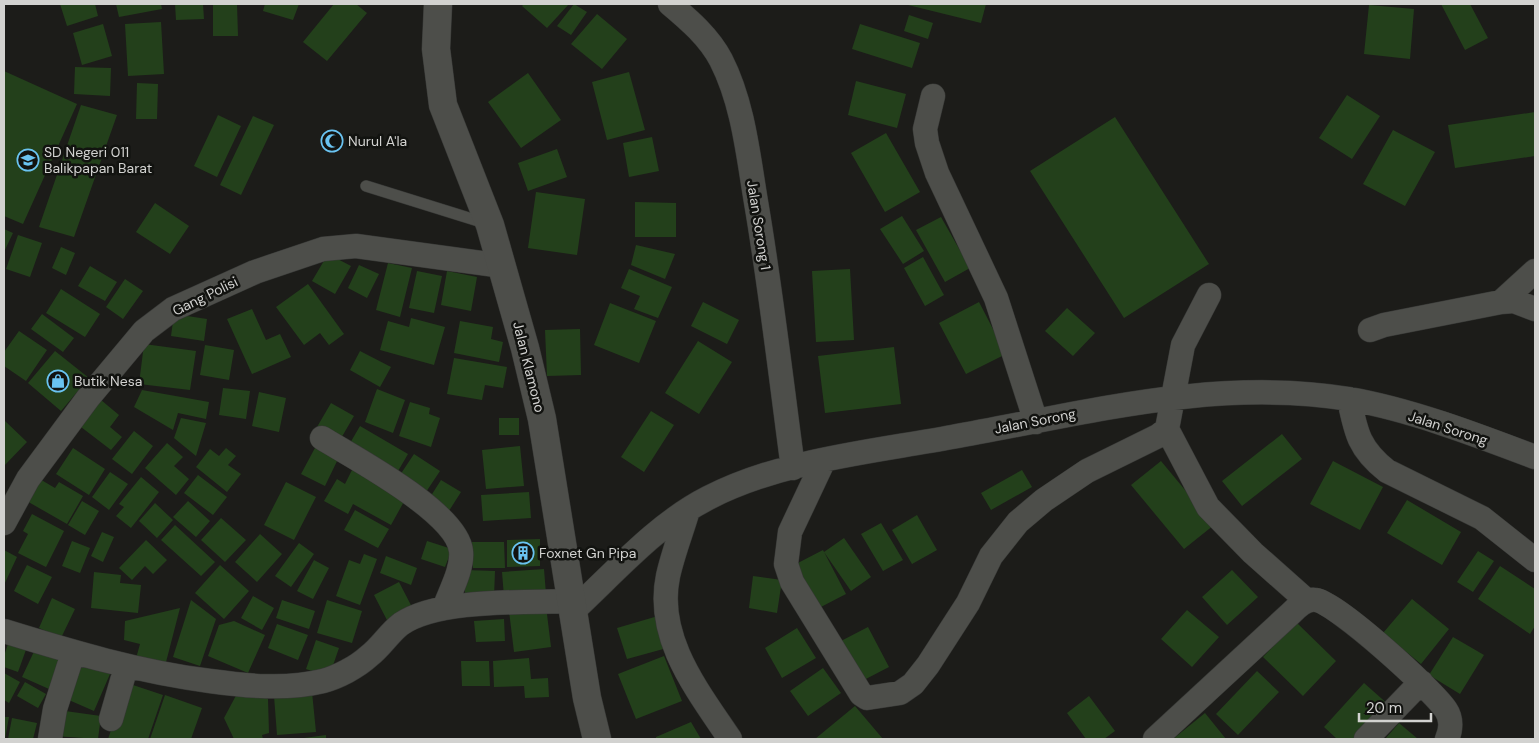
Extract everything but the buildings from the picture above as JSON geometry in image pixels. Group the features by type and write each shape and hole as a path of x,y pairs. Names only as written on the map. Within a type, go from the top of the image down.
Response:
{"main road":[{"name":"Jalan Klamono","path":"438,4 436,49 443,105 490,225 503,266 542,419 587,698 597,739"}],"street":[{"name":"Jalan Sorong 1","path":"670,4 695,26 720,59 735,97 745,132 762,240 793,468"},
{"path":"933,96 925,130 927,143 937,173 996,298 1036,422"},
{"name":"Gang Polisi","path":"4,523 28,479 88,398 144,332 173,309 255,272 323,249 356,246 503,266"},
{"path":"1501,302 1535,271"},
{"path":"824,460 790,532 786,564 792,582 804,605 861,694 867,698 882,698 900,693 913,684 928,665 968,603 991,556 1018,522 1044,500 1086,471 1158,436 1167,429 1183,345 1209,295"},
{"path":"1370,330 1384,325 1501,302 1514,302 1535,309"},
{"name":"Jalan Sorong","path":"573,605 688,510 709,498 741,484 824,460 1174,397 1270,392 1350,400 1425,419 1535,457"},
{"path":"1350,400 1358,438 1376,462 1387,471 1482,518 1535,560"},
{"path":"1167,429 1208,507 1253,553 1306,600 1325,602 1340,612 1421,682 1447,711 1451,723 1447,739"},
{"path":"322,438 403,488 448,525 461,550 460,561 445,606"},
{"path":"688,510 668,577 667,609 674,646 685,671 730,739"},
{"path":"1154,739 1306,600"},
{"path":"4,631 73,653 126,667 178,677 251,686 302,684 324,681 340,674 368,657 402,624 445,606 573,605"},
{"path":"50,739 55,709 73,653"},
{"path":"110,718 126,667"},
{"path":"1366,739 1421,682"}],"lane":[{"path":"366,186 490,225"}],"place":[{"name":"Nurul A'la","path":"332,141"},
{"name":"SD Negeri 011 Balikpapan Barat","path":"28,160"},
{"name":"Butik Nesa","path":"58,381"},
{"name":"Foxnet Gn Pipa","path":"523,553"}]}
